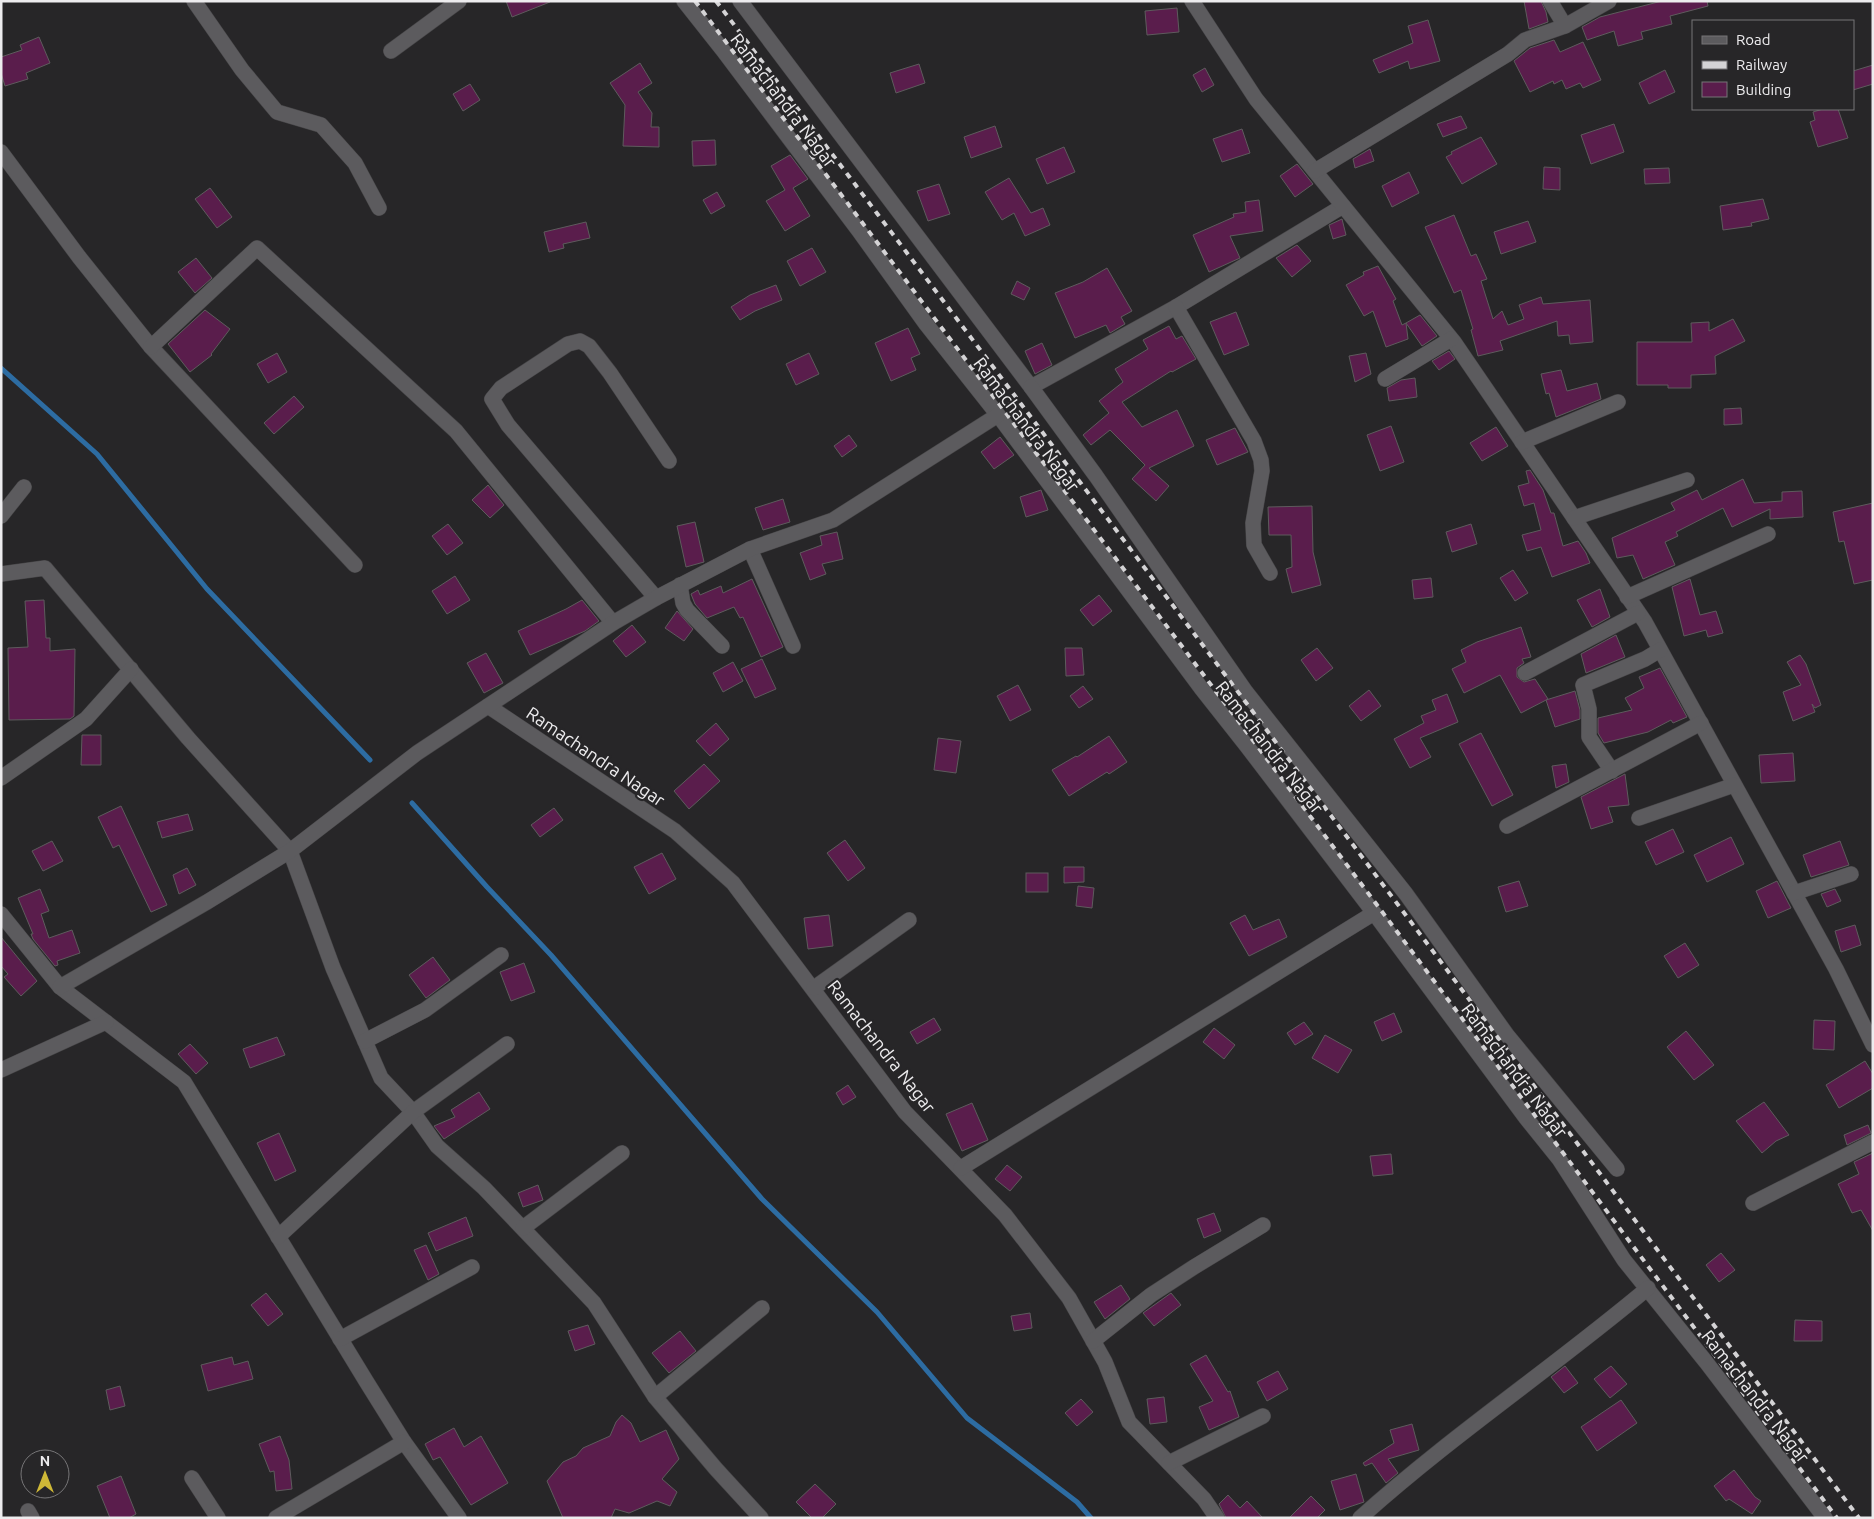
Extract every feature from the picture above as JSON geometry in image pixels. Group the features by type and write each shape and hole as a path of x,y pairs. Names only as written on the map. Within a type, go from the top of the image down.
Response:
{"street":[{"path":"194,1 242,70 278,112 321,125 355,163 379,208"},
{"path":"391,51 459,1"},
{"name":"Ramachandra Nagar","path":"684,1 728,56 926,324 998,415 1195,681 1374,913 1506,1092 1559,1159 1624,1260 1648,1288 1825,1518"},
{"path":"740,1 1031,387 1096,476 1246,692 1406,894 1507,1035 1617,1169"},
{"path":"1550,1 1565,26"},
{"path":"1315,171 1500,58 1525,40 1565,26 1609,1"},
{"path":"1197,3 1256,99 1452,339 1638,613 1836,969 1873,1045"},
{"path":"1,152 79,257 152,347 355,565"},
{"path":"1031,387 1176,307 1343,206"},
{"path":"152,347 256,248 456,431 613,623"},
{"path":"1176,307 1254,441 1262,460 1262,471 1253,523 1254,545 1270,573"},
{"path":"1385,379 1452,339"},
{"path":"656,598 508,425 492,400 501,388 568,344 580,341 589,346 610,373 669,461"},
{"path":"1522,442 1618,402"},
{"path":"60,987 207,902 290,851 417,753 613,623 680,585 750,549 833,520 998,415"},
{"path":"1574,518 1687,480"},
{"path":"1,516 24,487"},
{"path":"1627,597 1768,534"},
{"path":"750,549 792,646"},
{"path":"1,574 45,568 188,738 290,851 333,968 381,1078 412,1112 437,1146 484,1188 594,1303 655,1396 716,1469 761,1518"},
{"path":"680,585 683,603 722,646"},
{"path":"1525,673 1638,613"},
{"path":"1612,771 1589,737 1589,709 1583,685 1645,659 1660,650"},
{"path":"1,778 86,720 131,669"},
{"name":"Ramachandra Nagar","path":"488,706 675,831 733,882 905,1112 1005,1215 1069,1298 1105,1362 1129,1422 1204,1499 1217,1518"},
{"path":"1507,826 1701,724"},
{"path":"1640,818 1734,785"},
{"path":"1794,893 1851,874"},
{"path":"961,1168 1374,913"},
{"path":"1,914 60,987 184,1082 404,1442 459,1518"},
{"path":"814,988 909,920"},
{"path":"365,1041 425,1010 501,955"},
{"path":"1,1070 106,1022"},
{"path":"278,1237 412,1112 507,1044"},
{"path":"1753,1203 1873,1142"},
{"path":"523,1228 622,1153"},
{"path":"1093,1341 1151,1295 1194,1266 1263,1225"},
{"path":"340,1338 472,1267"},
{"path":"1360,1518 1396,1486 1600,1329 1648,1288"},
{"path":"655,1396 762,1308"},
{"path":"1169,1462 1263,1416"},
{"path":"276,1518 404,1442"},
{"path":"192,1478 218,1518"}],"path":[{"path":"998,415 1031,387"}],"building":[{"path":"506,1 550,1 550,2 512,17"},
{"path":"1524,1 1541,1 1548,22 1529,29"},
{"path":"1662,1 1707,1 1708,6 1670,16 1672,24 1641,32 1643,39 1618,46 1614,31 1587,40 1582,27 1600,17"},
{"path":"1177,8 1179,32 1147,35 1145,11"},
{"path":"1428,20 1440,61 1410,69 1408,61 1379,73 1373,60 1413,43 1408,26"},
{"path":"39,37 50,63 26,73 28,79 5,86 1,73 1,57 22,50 20,45"},
{"path":"1554,40 1560,52 1583,42 1601,80 1583,88 1580,83 1566,89 1562,80 1554,84 1553,81 1530,92 1514,61 1530,48"},
{"path":"640,63 652,83 638,92 652,113 651,127 659,127 659,147 623,146 625,105 610,83"},
{"path":"919,64 925,83 896,93 890,73"},
{"path":"1873,65 1873,84 1854,90 1854,71"},
{"path":"1205,68 1214,85 1202,92 1193,75"},
{"path":"1665,70 1675,92 1649,104 1639,83"},
{"path":"470,84 480,100 463,111 453,94"},
{"path":"1838,110 1848,138 1818,147 1810,122 1815,120 1813,112"},
{"path":"1461,116 1467,128 1443,137 1437,124"},
{"path":"1614,124 1624,152 1591,164 1581,135"},
{"path":"995,126 1002,147 971,158 964,137"},
{"path":"1242,129 1250,153 1222,162 1213,139"},
{"path":"1481,137 1497,164 1462,184 1446,157 1452,154 1451,152"},
{"path":"715,140 716,165 693,166 692,141"},
{"path":"1064,147 1075,172 1047,184 1036,159"},
{"path":"1370,149 1374,161 1355,168 1353,159"},
{"path":"790,155 808,179 793,188 810,216 785,231 766,201 785,190 771,166"},
{"path":"1297,164 1313,184 1295,197 1280,176"},
{"path":"1544,167 1560,168 1560,190 1543,189"},
{"path":"1669,168 1670,183 1645,184 1644,169"},
{"path":"1409,172 1419,193 1392,207 1382,186"},
{"path":"1009,178 1031,213 1043,208 1050,225 1025,236 1014,213 1002,220 985,192"},
{"path":"939,184 950,214 928,221 917,191"},
{"path":"210,188 232,217 217,228 195,199"},
{"path":"717,192 725,206 711,214 703,200"},
{"path":"1763,199 1769,219 1751,223 1752,226 1723,230 1720,206"},
{"path":"1259,200 1263,231 1230,236 1240,258 1209,272 1193,235 1234,217 1233,214 1246,212 1245,202"},
{"path":"1454,215 1471,256 1476,254 1487,279 1481,281 1493,319 1502,311 1508,325 1524,319 1519,305 1541,297 1543,304 1590,300 1593,342 1570,344 1569,335 1558,336 1557,321 1500,341 1503,350 1478,356 1471,330 1473,329 1461,290 1454,293 1425,227"},
{"path":"1342,219 1346,235 1333,239 1329,225"},
{"path":"1528,221 1536,242 1501,254 1494,232"},
{"path":"586,222 590,238 563,244 564,248 549,252 544,232"},
{"path":"1297,245 1311,261 1292,277 1276,258"},
{"path":"812,248 826,272 800,286 787,261"},
{"path":"196,258 212,278 195,293 178,272"},
{"path":"1378,266 1396,299 1393,301 1402,325 1406,323 1408,339 1386,347 1373,311 1364,316 1346,285 1364,275 1363,272"},
{"path":"1107,268 1132,311 1121,317 1125,324 1110,333 1106,325 1075,338 1055,293 1083,282"},
{"path":"1017,281 1030,288 1024,300 1011,294"},
{"path":"776,285 782,300 755,311 740,320 731,307 750,295"},
{"path":"205,310 230,329 212,355 190,372 168,344"},
{"path":"1236,312 1249,345 1224,355 1210,322"},
{"path":"1420,315 1437,336 1422,346 1406,323"},
{"path":"1733,319 1745,341 1715,356 1716,374 1691,375 1691,388 1668,388 1668,385 1637,385 1637,342 1692,342 1691,323 1709,322 1709,331"},
{"path":"1169,326 1176,339 1182,336 1196,359 1171,371 1122,402 1142,427 1177,410 1194,446 1149,468 1169,486 1156,501 1132,479 1145,465 1110,430 1091,445 1083,435 1109,413 1099,401 1123,382 1115,369 1148,349 1143,340"},
{"path":"908,328 920,354 911,358 916,370 891,381 875,343"},
{"path":"1042,343 1052,365 1035,374 1025,351"},
{"path":"1449,351 1455,359 1439,370 1432,361"},
{"path":"277,353 287,372 268,383 257,364"},
{"path":"809,353 819,374 796,385 786,364"},
{"path":"1366,353 1371,374 1355,382 1349,356"},
{"path":"1561,370 1567,391 1597,383 1601,399 1556,417 1549,393 1546,394 1541,374"},
{"path":"1415,378 1417,397 1389,401 1387,388 1401,380"},
{"path":"294,396 304,407 274,434 264,423"},
{"path":"1741,408 1742,424 1724,425 1724,409"},
{"path":"1391,426 1404,462 1380,471 1367,435"},
{"path":"1496,427 1508,446 1482,461 1470,443"},
{"path":"1235,428 1248,452 1217,465 1206,440"},
{"path":"849,435 857,446 842,457 834,446"},
{"path":"1000,437 1014,455 994,469 981,452"},
{"path":"1530,470 1543,490 1551,513 1554,513 1563,546 1578,541 1590,563 1552,577 1541,547 1527,551 1522,535 1541,530 1534,503 1524,506 1518,486 1529,483 1526,471"},
{"path":"1743,479 1754,503 1782,501 1782,492 1802,491 1803,517 1770,519 1770,509 1732,527 1723,508 1676,532 1678,536 1665,542 1675,565 1643,579 1633,555 1617,558 1612,538 1675,510 1671,503 1697,490 1702,500"},
{"path":"488,485 504,505 490,518 472,500"},
{"path":"1041,490 1048,510 1026,517 1020,497"},
{"path":"783,499 790,522 763,530 755,508"},
{"path":"1873,503 1873,580 1854,584 1844,541 1839,542 1833,512"},
{"path":"1312,506 1313,552 1321,585 1292,593 1286,569 1292,567 1291,535 1269,535 1268,507"},
{"path":"695,522 704,562 686,567 677,526"},
{"path":"448,524 463,543 447,555 432,536"},
{"path":"1471,524 1477,544 1452,552 1446,532"},
{"path":"837,532 843,559 822,564 826,574 810,580 800,553 822,545 820,536"},
{"path":"1513,570 1528,593 1515,601 1500,578"},
{"path":"455,576 470,600 447,614 432,591"},
{"path":"1431,578 1433,597 1414,599 1412,580"},
{"path":"752,579 783,647 761,657 743,617 740,618 734,607 707,618 695,604 691,594 698,590 700,595 721,586 723,593"},
{"path":"1690,579 1700,615 1716,611 1723,633 1708,637 1706,630 1684,636 1672,587"},
{"path":"1600,589 1610,617 1592,627 1577,600"},
{"path":"1099,595 1112,611 1093,626 1080,610"},
{"path":"44,600 46,638 50,638 50,651 75,649 74,716 70,719 9,720 8,648 28,647 25,601"},
{"path":"582,600 599,621 585,631 530,655 518,631"},
{"path":"677,611 693,629 684,641 665,628"},
{"path":"632,625 646,642 626,657 613,641"},
{"path":"1521,627 1531,657 1522,659 1524,663 1517,668 1517,677 1524,682 1535,679 1548,699 1521,713 1500,675 1464,693 1452,669 1466,662 1461,650 1477,642"},
{"path":"1616,635 1625,657 1586,673 1581,654"},
{"path":"1065,648 1082,648 1084,675 1066,676"},
{"path":"1317,648 1333,668 1316,681 1301,660"},
{"path":"486,653 503,683 484,693 467,663"},
{"path":"1800,655 1806,664 1821,705 1815,708 1812,704 1815,712 1793,721 1783,692 1801,685 1787,662"},
{"path":"762,659 776,689 755,698 741,669"},
{"path":"733,662 743,681 723,692 713,673"},
{"path":"1660,668 1687,717 1673,723 1671,720 1648,732 1604,743 1598,733 1598,718 1632,710 1625,698 1644,688 1639,677"},
{"path":"1018,685 1031,710 1010,721 997,696"},
{"path":"1083,686 1093,699 1079,708 1070,696"},
{"path":"1369,690 1381,706 1361,721 1349,706"},
{"path":"1575,691 1580,710 1580,719 1555,727 1546,700"},
{"path":"1447,694 1458,722 1420,738 1431,757 1410,768 1394,739 1424,723 1421,716 1436,710 1432,700"},
{"path":"716,723 729,739 710,756 696,741"},
{"path":"1481,733 1513,795 1492,806 1459,744"},
{"path":"82,735 101,735 101,765 81,765"},
{"path":"1109,736 1127,762 1069,796 1052,770 1077,757"},
{"path":"938,738 961,741 956,773 934,770"},
{"path":"1793,753 1795,781 1761,783 1759,755"},
{"path":"704,764 720,781 689,809 674,791"},
{"path":"1566,764 1569,782 1556,788 1552,766"},
{"path":"1625,774 1629,805 1608,807 1613,822 1591,829 1581,797"},
{"path":"121,806 167,905 151,912 119,845 113,848 98,817"},
{"path":"554,808 563,820 540,837 531,825"},
{"path":"188,814 193,830 162,838 157,822"},
{"path":"1673,829 1684,852 1656,865 1645,842"},
{"path":"1731,837 1744,864 1707,882 1694,855"},
{"path":"845,840 865,868 848,881 827,853"},
{"path":"52,841 63,861 43,871 32,851"},
{"path":"1840,841 1849,865 1811,877 1803,855"},
{"path":"662,853 676,879 649,894 634,867"},
{"path":"1064,867 1084,867 1084,882 1064,883"},
{"path":"187,868 196,885 179,894 173,875"},
{"path":"1026,873 1048,873 1048,892 1026,892"},
{"path":"1519,881 1528,906 1506,912 1498,887"},
{"path":"1777,881 1791,908 1768,918 1756,891"},
{"path":"1078,886 1094,888 1092,908 1076,906"},
{"path":"40,889 49,911 41,914 49,938 72,930 80,953 57,961 58,965 55,966 33,939 31,934 33,934 18,898"},
{"path":"1835,889 1841,901 1827,907 1821,894"},
{"path":"829,915 833,946 808,949 804,918"},
{"path":"1245,915 1253,930 1279,919 1287,937 1249,956 1230,923"},
{"path":"1855,925 1861,945 1841,952 1835,931"},
{"path":"1,937 37,981 21,996 4,977 8,974 1,966"},
{"path":"1685,943 1699,965 1678,978 1664,956"},
{"path":"433,957 450,980 426,998 409,975"},
{"path":"524,963 535,992 511,1001 500,972"},
{"path":"1394,1013 1402,1032 1382,1041 1374,1022"},
{"path":"934,1018 941,1030 917,1044 910,1032"},
{"path":"1814,1020 1835,1021 1834,1050 1813,1049"},
{"path":"1304,1022 1313,1034 1295,1045 1287,1033"},
{"path":"1214,1028 1235,1045 1224,1059 1203,1042"},
{"path":"1686,1031 1714,1065 1694,1080 1667,1047"},
{"path":"1325,1035 1352,1050 1338,1073 1312,1058"},
{"path":"277,1037 285,1055 250,1068 243,1049"},
{"path":"190,1044 208,1063 196,1074 178,1054"},
{"path":"1865,1061 1873,1074 1873,1088 1839,1108 1826,1085"},
{"path":"848,1085 856,1097 843,1105 836,1093"},
{"path":"479,1092 490,1109 444,1139 434,1126 455,1117 451,1110"},
{"path":"1764,1102 1789,1135 1776,1141 1762,1153 1736,1121"},
{"path":"972,1103 988,1140 962,1151 946,1114"},
{"path":"1868,1125 1871,1133 1847,1145 1844,1135"},
{"path":"279,1133 296,1171 275,1181 257,1143"},
{"path":"1873,1153 1873,1231 1861,1210 1852,1213 1838,1184 1859,1174 1854,1162"},
{"path":"1391,1154 1393,1174 1373,1176 1370,1156"},
{"path":"1007,1165 1022,1177 1010,1191 995,1179"},
{"path":"538,1185 543,1200 523,1207 518,1193"},
{"path":"1214,1213 1221,1231 1204,1238 1197,1219"},
{"path":"466,1217 473,1236 436,1251 428,1233"},
{"path":"426,1245 439,1274 428,1280 414,1250"},
{"path":"1721,1253 1735,1270 1719,1282 1706,1265"},
{"path":"1121,1285 1130,1299 1105,1319 1094,1302"},
{"path":"266,1293 283,1314 268,1326 251,1305"},
{"path":"1171,1293 1181,1305 1154,1326 1143,1313"},
{"path":"1030,1313 1032,1328 1014,1331 1011,1316"},
{"path":"1795,1320 1822,1321 1822,1341 1794,1341"},
{"path":"588,1325 595,1344 575,1351 568,1331"},
{"path":"680,1331 696,1351 669,1373 652,1353"},
{"path":"1206,1355 1228,1392 1230,1391 1239,1417 1209,1430 1199,1407 1213,1401 1190,1364"},
{"path":"232,1357 234,1365 248,1361 253,1379 208,1391 201,1365"},
{"path":"1565,1366 1578,1383 1564,1393 1551,1377"},
{"path":"1611,1366 1627,1384 1610,1398 1594,1379"},
{"path":"1278,1371 1288,1389 1267,1401 1257,1382"},
{"path":"120,1386 125,1406 110,1410 106,1390"},
{"path":"1164,1397 1167,1422 1150,1424 1147,1399"},
{"path":"1081,1399 1093,1412 1077,1426 1065,1413"},
{"path":"1621,1400 1637,1423 1597,1451 1581,1427"},
{"path":"622,1415 631,1423 640,1442 666,1430 679,1459 662,1479 677,1492 670,1506 657,1501 629,1513 615,1509 611,1518 563,1518 547,1481 563,1462 576,1456 583,1448 610,1436 616,1422"},
{"path":"1412,1424 1419,1450 1388,1459 1398,1473 1386,1483 1372,1463 1365,1466 1363,1463 1394,1443 1390,1430"},
{"path":"454,1428 464,1447 481,1436 508,1483 471,1505 440,1457 433,1460 425,1444"},
{"path":"280,1436 289,1460 292,1489 276,1491 274,1471 270,1472 259,1444"},
{"path":"1734,1470 1755,1497 1761,1501 1752,1514 1729,1499 1726,1501 1714,1486"},
{"path":"1356,1474 1364,1502 1340,1510 1331,1481"},
{"path":"121,1476 136,1514 129,1518 110,1518 97,1486"},
{"path":"815,1484 836,1504 822,1518 812,1518 796,1502"},
{"path":"1228,1495 1240,1508 1247,1501 1263,1518 1226,1518 1219,1504"},
{"path":"1311,1496 1325,1510 1317,1518 1289,1518"}],"waterway":[{"path":"1,368 97,454 207,589 370,760"},
{"path":"412,803 551,955 762,1199 877,1312 967,1418 1077,1502 1091,1518"}],"railway":[{"path":"695,1 1837,1518"},
{"path":"716,1 1146,569 1859,1518"}]}
